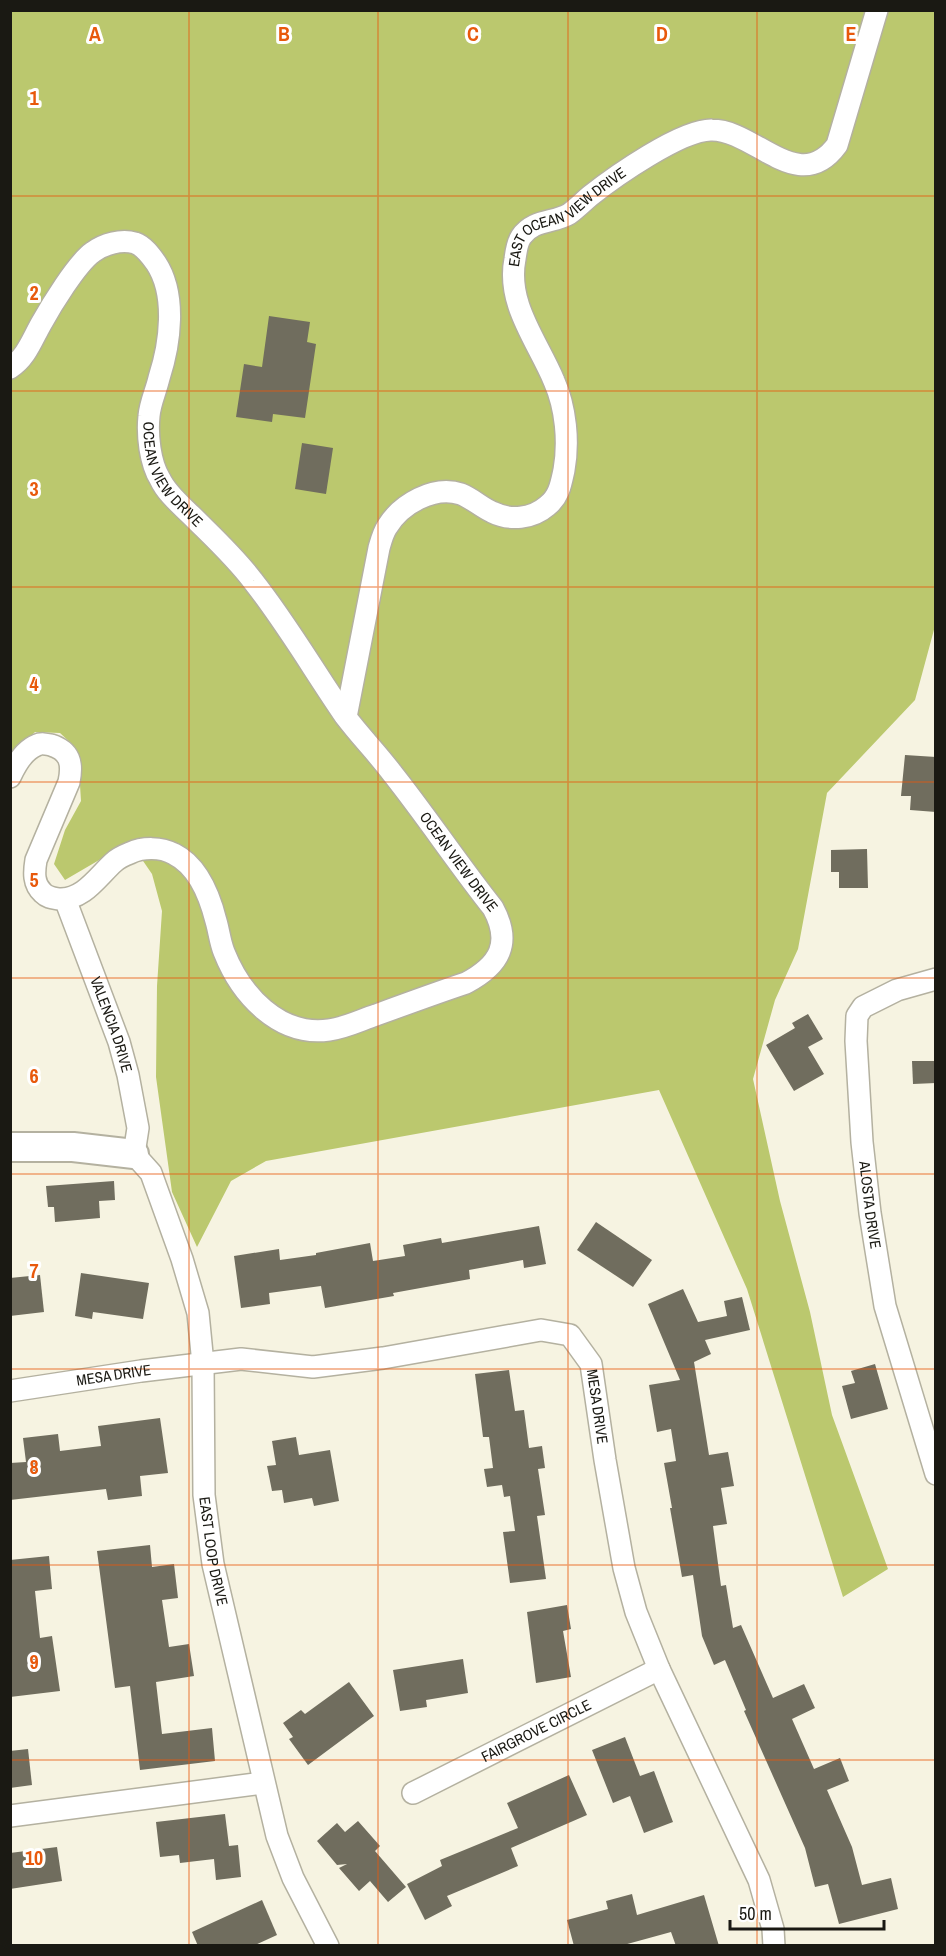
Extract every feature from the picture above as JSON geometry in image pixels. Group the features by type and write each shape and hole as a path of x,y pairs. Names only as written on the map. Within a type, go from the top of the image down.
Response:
{"street":[{"name":"EAST OCEAN VIEW DRIVE","path":"346,717 379,548 386,528 399,511 428,495 446,492 458,493 506,517 521,518 535,514 548,506 561,487 566,444 562,406 555,382 517,303 513,285 513,266 521,237 530,228 545,220 568,215 591,195 656,152 697,131 711,130 739,135 780,160 799,165 823,160 837,145 877,10"},
{"name":"OCEAN VIEW DRIVE","path":"10,368 27,352 61,293 93,251 107,244 136,243 152,256 163,273 168,293 166,350 148,420 153,459 159,479 172,497 222,545 276,610 346,717 392,772 497,914 502,936 500,950 494,963 483,974 466,983 338,1028 310,1030 293,1027 277,1020 245,991 224,952 205,889 195,872 174,854 151,849 132,852 115,860 81,893 65,899"},
{"path":"10,777 28,750 37,745 45,744 61,748 67,753 71,773 69,782 36,860 34,873 35,881 42,893 50,898 65,899"},
{"name":"VALENCIA DRIVE","path":"65,899 119,1042 128,1075 138,1128 134,1154"},
{"name":"ALOSTA DRIVE","path":"936,979 897,990 863,1007 857,1016 856,1041 865,1172 885,1306 936,1474"},
{"path":"10,1147 73,1147 134,1154"},
{"name":"EAST LOOP DRIVE","path":"134,1154 151,1173 182,1259 198,1313 203,1364 204,1495 213,1564 263,1783 277,1836 293,1878 328,1946"},
{"name":"MESA DRIVE","path":"10,1391 141,1371 241,1359 313,1367 383,1358 541,1330 570,1335 591,1364 624,1568 636,1612 659,1669 759,1880 773,1929 774,1946"},
{"name":"FAIRGROVE CIRCLE","path":"413,1793 659,1669"},
{"path":"10,1816 263,1783"}],"green space":[{"path":"11,11 935,11 935,626 915,700 827,793 798,949 775,1000 753,1079 780,1201 810,1312 832,1415 888,1569 843,1597 747,1289 659,1090 266,1161 231,1181 197,1247 172,1192 156,1077 157,986 162,911 152,874 130,842 65,880 54,864 65,830 81,801 79,769 74,746 60,733 35,732 11,756"}],"building":[{"path":"269,316 310,322 307,342 316,344 305,418 273,414 272,422 236,417 244,364 262,367"},
{"path":"302,443 333,448 326,494 295,489"},
{"path":"905,755 936,757 936,812 910,810 911,796 901,796"},
{"path":"867,849 868,888 839,888 839,872 831,872 831,850"},
{"path":"808,1014 823,1039 808,1047 824,1074 794,1091 766,1045 795,1028 792,1023"},
{"path":"912,1061 936,1061 936,1083 913,1084"},
{"path":"114,1181 115,1200 99,1201 100,1218 55,1222 54,1207 48,1207 46,1186"},
{"path":"596,1222 652,1260 633,1287 577,1250"},
{"path":"539,1226 546,1264 524,1268 523,1260 469,1270 470,1279 325,1308 321,1286 269,1293 270,1304 241,1308 234,1256 279,1249 280,1260 370,1243 373,1261 405,1256 403,1245 441,1238 442,1243"},
{"path":"81,1273 149,1283 143,1319 93,1312 92,1319 75,1316"},
{"path":"40,1275 44,1312 10,1316 10,1278"},
{"path":"683,1289 698,1322 727,1316 724,1301 742,1297 750,1330 705,1340 711,1354 694,1362 709,1455 728,1452 734,1486 721,1488 727,1524 713,1526 721,1586 726,1585 733,1628 741,1625 773,1698 804,1684 815,1708 792,1719 814,1769 840,1758 849,1781 827,1790 852,1847 862,1885 891,1878 898,1909 839,1924 828,1884 815,1887 805,1848 744,1711 746,1710 725,1660 714,1665 702,1636 693,1575 682,1577 670,1508 672,1508 664,1463 676,1461 671,1429 657,1432 649,1385 680,1380 648,1304"},
{"path":"875,1364 888,1409 851,1419 842,1386 855,1383 851,1371"},
{"path":"509,1370 515,1411 524,1410 529,1448 542,1446 545,1468 538,1469 545,1515 537,1516 546,1579 510,1583 503,1532 515,1531 510,1496 504,1497 502,1485 487,1487 484,1469 493,1468 489,1437 483,1437 475,1374"},
{"path":"160,1418 168,1473 140,1476 142,1496 108,1500 106,1489 10,1500 10,1463 26,1462 23,1438 58,1434 60,1451 101,1446 98,1426"},
{"path":"296,1437 299,1455 330,1450 339,1501 314,1506 312,1498 284,1503 282,1490 272,1491 267,1466 276,1465 272,1441"},
{"path":"150,1545 152,1567 174,1564 178,1598 162,1600 169,1647 189,1644 194,1676 156,1682 162,1734 212,1728 215,1761 140,1770 130,1686 115,1688 97,1551"},
{"path":"49,1556 52,1589 35,1591 40,1638 52,1636 60,1691 10,1697 10,1560"},
{"path":"567,1605 571,1629 563,1631 571,1677 536,1683 527,1612"},
{"path":"463,1659 468,1693 426,1700 427,1707 400,1711 393,1670"},
{"path":"349,1682 374,1716 308,1765 289,1739 293,1737 283,1723 301,1710 305,1714"},
{"path":"625,1737 640,1776 654,1771 673,1822 644,1833 630,1796 613,1803 592,1750"},
{"path":"28,1749 32,1785 10,1788 10,1751"},
{"path":"569,1775 587,1815 511,1848 518,1866 447,1896 452,1906 425,1920 407,1884 442,1866 440,1860 518,1828 507,1803"},
{"path":"225,1814 229,1846 238,1845 241,1877 216,1880 214,1859 180,1863 179,1855 160,1857 156,1822"},
{"path":"358,1821 380,1846 375,1851 406,1887 388,1902 370,1881 359,1891 339,1868 347,1864 337,1865 317,1841 337,1823 345,1832"},
{"path":"57,1847 62,1881 10,1889 10,1853"},
{"path":"632,1894 637,1915 704,1895 719,1946 676,1946 671,1932 620,1946 574,1946 567,1920 608,1909 606,1901"},
{"path":"262,1900 277,1935 253,1946 198,1946 192,1932"}]}
